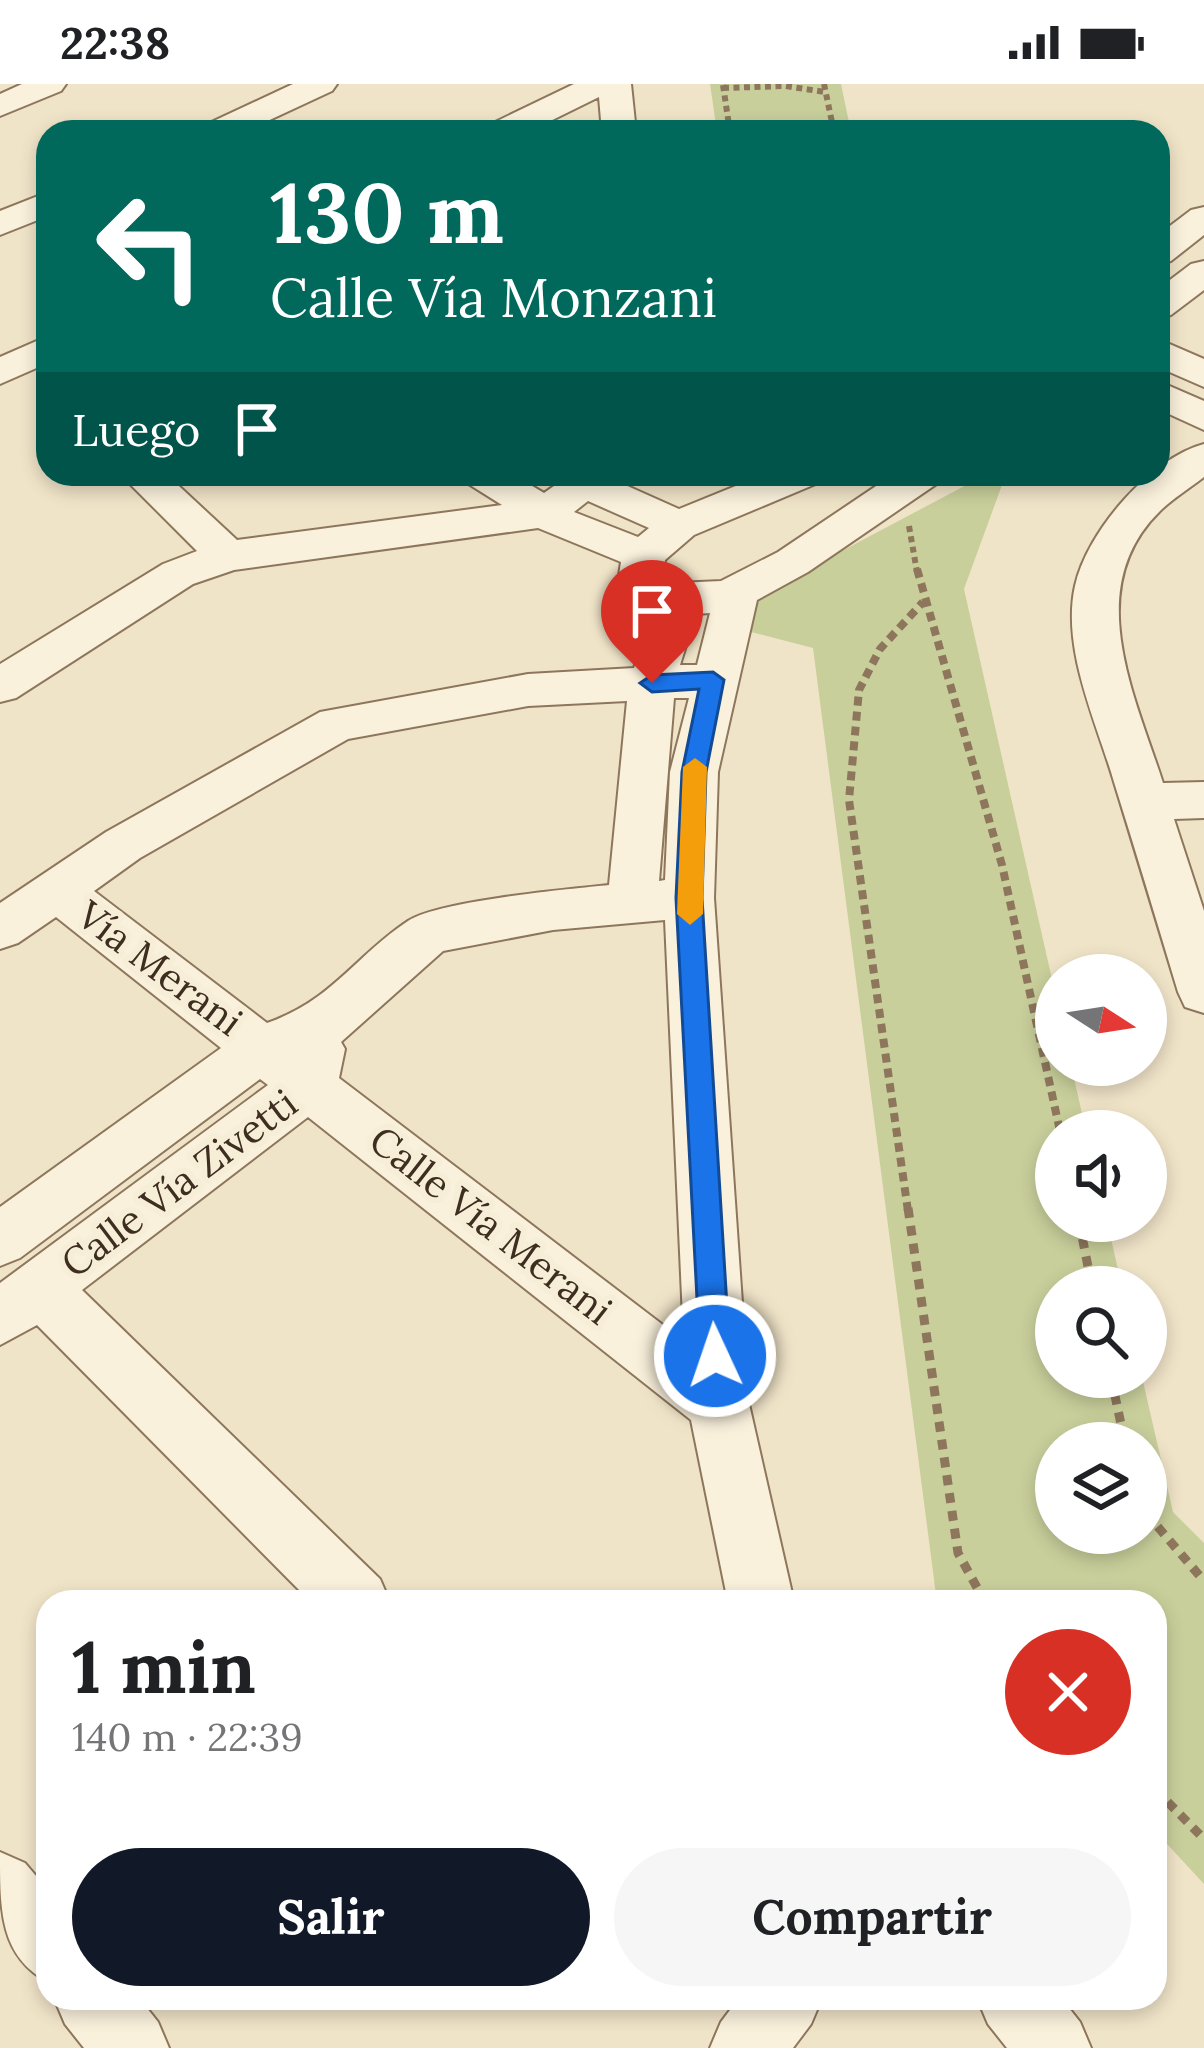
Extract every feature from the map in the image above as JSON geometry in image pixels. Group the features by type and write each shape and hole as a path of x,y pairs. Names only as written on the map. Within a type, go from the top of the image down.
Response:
{"street":[{"path":"0,106 49,84"},
{"path":"236,120 270,98 320,84"},
{"path":"527,120 600,84"},
{"path":"614,84 618,120"},
{"path":"0,224 36,208"},
{"path":"1170,244 1204,218"},
{"path":"1170,298 1204,272"},
{"path":"1170,357 1204,375"},
{"path":"1170,399 1204,416"},
{"path":"1170,483 1204,457"},
{"path":"154,486 228,556"},
{"path":"573,486 644,555"},
{"path":"2,681 178,574 228,556 573,486 679,525"},
{"path":"774,486 679,525 644,555 640,582 650,591 678,599 737,591 904,486"},
{"path":"1166,486 1143,503 1111,549 1096,588 1097,649 1169,830 1204,992"},
{"path":"737,591 694,772 689,898 718,1404 742,1586"},
{"path":"632,903 652,683 678,599"},
{"path":"0,929 141,834 337,724 527,690 713,680"},
{"path":"1169,830 1204,800"},
{"name":"Vía Merani","path":"57,890 263,1047"},
{"name":"Calle Vía Zivetti","path":"0,1240 263,1047 323,1026 429,933 553,910 689,898"},
{"name":"Calle Vía Zivetti","path":"20,1303 310,1083 323,1026"},
{"name":"Calle Vía Merani","path":"263,1047 718,1404"},
{"path":"20,1303 343,1590"},
{"path":"0,1888 36,1932"},
{"path":"101,2010 132,2048"},
{"path":"1023,2010 1054,2048"}],"path":[{"path":"728,120 723,86 825,88 832,120"},
{"path":"882,500 913,529 923,602 1002,865 1055,1110"},
{"path":"923,602 882,641 853,701 849,800 958,1553 978,1590"},
{"path":"1167,1538 1204,1581"},
{"path":"1167,1801 1204,1840"}],"green space":[{"path":"710,84 841,84 848,120 715,120"},
{"path":"964,486 1002,486 964,589 1046,954 1035,954 1035,1086 1076,1086 1081,1110 1035,1110 1035,1242 1112,1242 1117,1266 1035,1266 1035,1398 1147,1398 1152,1422 1035,1422 1035,1554 1167,1554 1167,1486 1173,1512 1204,1543 1204,1884 1167,1844 1167,1590 935,1590 813,648 751,632 757,596"}],"slow traffic":[{"path":"690,914 695,767"}],"route":[{"path":"652,683 713,680 694,772 689,898 715,1356"}]}
